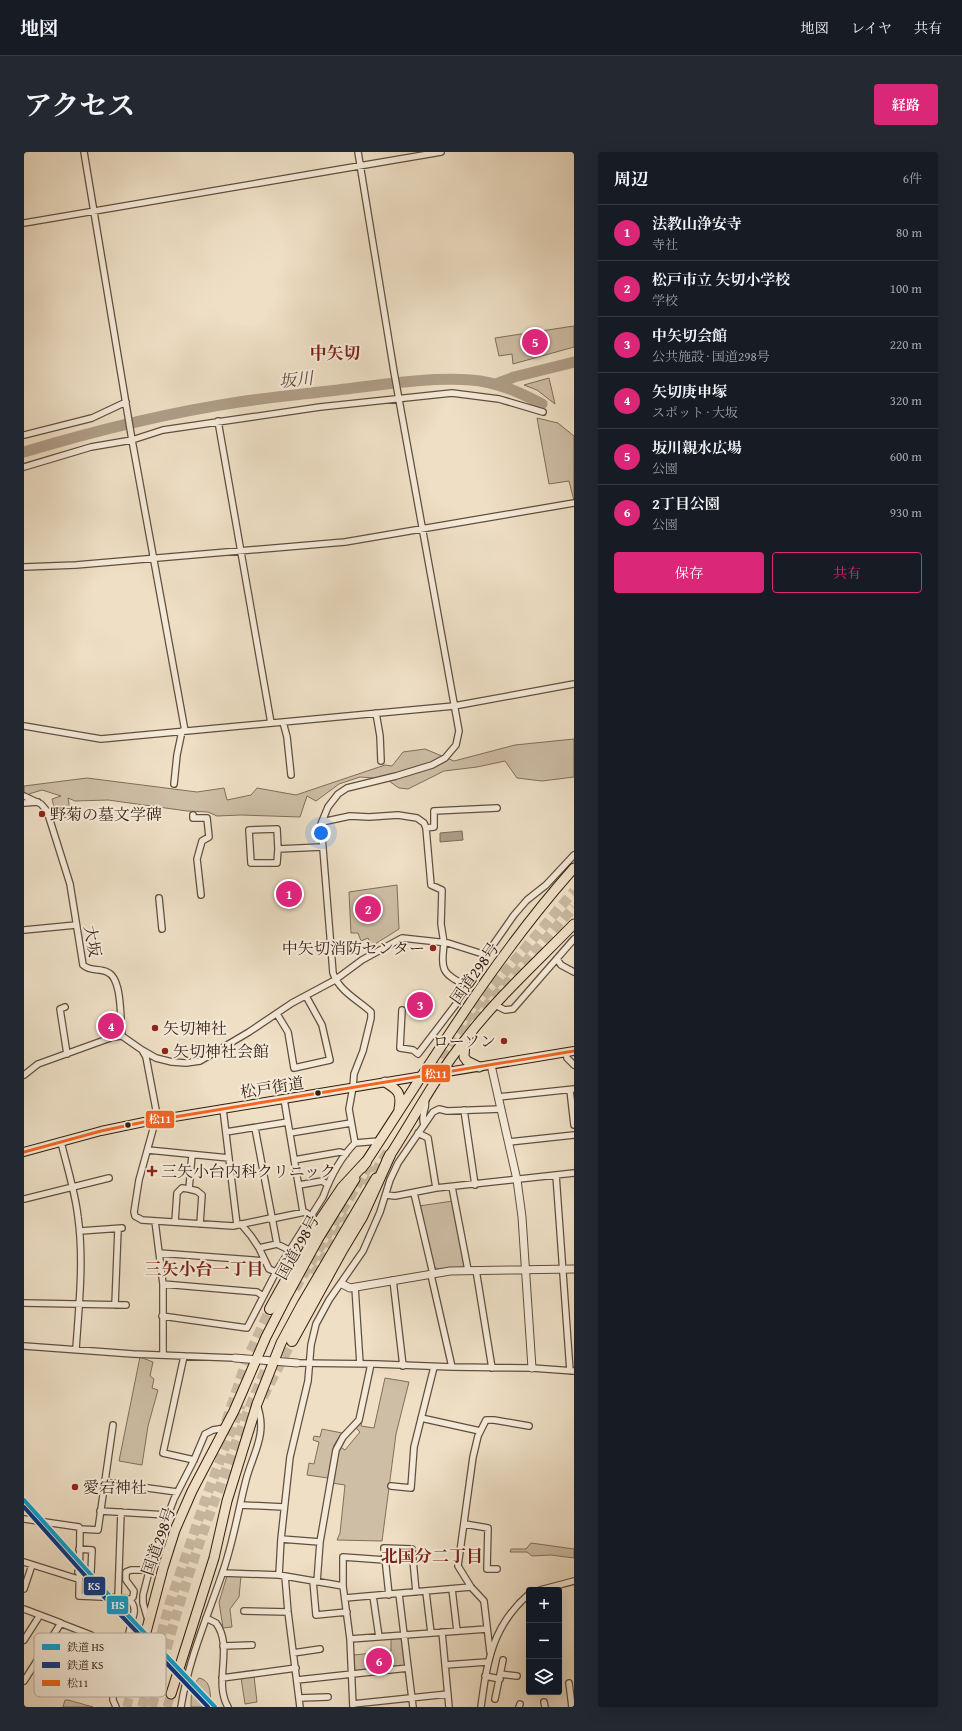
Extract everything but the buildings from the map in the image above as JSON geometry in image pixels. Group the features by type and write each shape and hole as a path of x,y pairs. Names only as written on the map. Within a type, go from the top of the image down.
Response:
{"highway":[{"name":"国道298号","path":"146,1633 175,1530 192,1491 225,1428 270,1330 315,1246 341,1200 464,1013 536,913 574,868"},
{"name":"国道298号","path":"171,1694 214,1558 227,1501 257,1404 282,1343 312,1285 441,1073 465,1040 495,1005 574,924"},
{"path":"465,1040 464,1058 467,1061 479,1066"},
{"path":"385,1082 398,1091 400,1101 399,1110"},
{"path":"292,1341 362,1217 390,1155"},
{"path":"270,1309 315,1228 342,1188 366,1162"}],"main road":[{"name":"松戸街道","path":"24,1152 121,1126 570,1052"}],"street":[{"path":"84,152 126,405 183,731 177,755 174,784"},
{"path":"355,1143 350,1109 354,1074 363,1051 371,1018 371,1012 343,989 335,980 330,947 322,847 322,822 332,800 346,788 396,776 432,765 445,758 453,751 457,742 459,731 398,398 358,152"},
{"path":"24,223 441,152"},
{"path":"24,467 91,447 132,439 163,430 320,407 398,398 460,394 499,399 543,412"},
{"path":"24,435 92,418 126,405"},
{"path":"218,421 271,723"},
{"path":"24,567 76,565 345,542 574,503"},
{"path":"24,726 101,739 454,706 574,684"},
{"path":"376,713 380,736 381,761"},
{"path":"283,722 287,737 291,775"},
{"path":"24,796 38,802"},
{"path":"24,804 38,802"},
{"name":"大坂","path":"38,802 47,811 70,884 83,965 90,970 106,971 113,976 116,981 122,1036"},
{"path":"426,828 434,827 434,811 497,808"},
{"path":"322,822 350,816 369,817 398,814 417,818 424,823 426,828 431,886 442,890 441,924 444,943 442,963 444,970 450,977 468,986"},
{"path":"193,815 193,818 207,818 208,822 209,837 202,841 197,859 200,895"},
{"path":"277,829 278,849 277,863 251,863 249,830 277,829"},
{"path":"278,849 322,847"},
{"path":"402,1010 400,1048 413,1050 418,1054 463,995 486,955 527,900 546,885 574,854"},
{"path":"159,898 162,929"},
{"path":"24,930 76,925"},
{"path":"24,1075 38,1064 113,1037 122,1036 156,1058 172,1062 186,1063 200,1061 277,1014 292,1003 335,980 362,960 402,938 444,943 486,955"},
{"path":"495,1005 505,1010 513,1010 574,939"},
{"path":"557,959 560,965 574,972"},
{"path":"463,995 464,1013"},
{"path":"277,1014 288,1032 294,1068 330,1060 322,1024 306,996"},
{"path":"65,1007 60,1009 67,1054"},
{"path":"142,1050 146,1057 157,1115 139,1180 134,1212 138,1219 200,1224 239,1225 303,1212 311,1216"},
{"path":"570,1052 567,1058 574,1065"},
{"path":"490,1065 517,1180 522,1217 532,1368"},
{"path":"498,1097 572,1089 574,1125"},
{"path":"424,1125 422,1118 427,1103 425,1098"},
{"path":"284,1099 303,1212"},
{"path":"223,1109 239,1225 252,1236 269,1269 276,1272"},
{"path":"300,1707 296,1668 282,1575 281,1540 292,1450 310,1364 311,1345 316,1324 325,1307 363,1251 398,1163 418,1132 436,1109 446,1111 501,1109"},
{"path":"464,1110 475,1184"},
{"path":"226,1132 288,1122"},
{"path":"290,1134 351,1123"},
{"path":"255,1128 271,1219 277,1244"},
{"path":"418,1132 428,1138 436,1188"},
{"path":"509,1142 574,1135"},
{"path":"162,1316 247,1328 288,1250 323,1197 328,1185 346,1154 355,1143 380,1141"},
{"path":"61,1142 72,1187 80,1232 79,1303 76,1349"},
{"path":"148,1150 229,1158"},
{"path":"294,1160 340,1152 346,1154"},
{"path":"189,1190 192,1155"},
{"path":"386,1195 394,1196 436,1188 574,1173"},
{"path":"24,1346 133,1354 163,1354 256,1359 310,1364 371,1364 452,1368 532,1368 572,1371 556,1175"},
{"path":"24,1199 109,1178"},
{"path":"299,1185 322,1181 328,1185"},
{"path":"452,1187 468,1270"},
{"path":"175,1222 177,1193 182,1188 197,1191 202,1195 200,1224"},
{"path":"414,1193 452,1368"},
{"path":"155,1221 163,1284 163,1354"},
{"path":"80,1232 120,1228 114,1305"},
{"path":"259,1248 277,1244 288,1250"},
{"path":"159,1254 265,1261"},
{"path":"342,1284 347,1287 355,1287 432,1274 468,1270 574,1269"},
{"path":"476,1270 492,1368"},
{"path":"393,1280 403,1366"},
{"path":"163,1284 256,1292 263,1296"},
{"path":"355,1287 360,1364"},
{"path":"24,1303 126,1305"},
{"path":"184,1356 163,1453 194,1460"},
{"path":"347,1612 316,1615 315,1581 320,1542 336,1450 343,1437 359,1420 371,1364"},
{"path":"391,1486 411,1488 414,1447 434,1367"},
{"path":"181,1707 186,1682 206,1618 223,1573 246,1479 260,1438 261,1416 257,1404"},
{"path":"421,1418 480,1431"},
{"path":"490,1652 484,1601 471,1587 458,1566 465,1524 473,1457 478,1436 484,1422 490,1420 529,1426"},
{"path":"24,1519 78,1527 80,1529 98,1530 113,1425"},
{"path":"149,1622 143,1603 143,1595 154,1552 167,1515 205,1434 213,1430 225,1428"},
{"path":"104,1482 177,1492"},
{"path":"240,1505 284,1507"},
{"path":"100,1511 167,1515"},
{"path":"118,1597 121,1512"},
{"path":"465,1524 488,1528 486,1569 496,1569"},
{"path":"80,1529 78,1572 79,1596 118,1597 130,1600 134,1605 134,1614 129,1633"},
{"path":"281,1540 320,1542"},
{"path":"389,1595 384,1548 412,1549 416,1592"},
{"path":"78,1572 91,1572 92,1550 79,1549"},
{"path":"385,1560 343,1557 343,1586 350,1639 353,1706 448,1694"},
{"path":"24,1562 78,1579"},
{"path":"24,1589 32,1565"},
{"path":"130,1600 134,1594 134,1591 126,1580 126,1572 131,1570 150,1570"},
{"path":"223,1573 282,1575 343,1586"},
{"path":"551,1587 574,1581"},
{"path":"345,1598 471,1587"},
{"path":"452,1589 457,1631"},
{"path":"426,1592 431,1633"},
{"path":"399,1594 413,1707"},
{"path":"373,1596 379,1637"},
{"path":"481,1707 487,1662 490,1652 503,1625 526,1598"},
{"path":"24,1609 86,1633"},
{"path":"244,1611 288,1612"},
{"path":"24,1640 40,1615"},
{"path":"206,1618 213,1621 218,1626 223,1646 223,1696 228,1707"},
{"path":"54,1633 60,1623"},
{"path":"350,1639 487,1629"},
{"path":"442,1632 449,1707"},
{"path":"223,1646 252,1645"},
{"path":"293,1653 320,1649"},
{"path":"496,1699 503,1660"},
{"path":"445,1665 487,1662"},
{"path":"24,1681 34,1665"},
{"path":"222,1678 296,1668"},
{"path":"297,1680 408,1668"},
{"path":"485,1676 517,1676"},
{"path":"569,1684 572,1707"},
{"path":"113,1697 116,1707"},
{"path":"299,1698 328,1697"}],"shaded area":[{"path":"574,326 574,347 513,364 512,354 499,356 495,338"},
{"path":"549,378 555,404 537,390 524,385"},
{"path":"537,418 558,423 574,436 574,501 569,481 549,484"},
{"path":"574,739 574,777 542,781 517,778 505,761 477,767 444,771 408,789 399,788 386,779 360,777 339,784 316,801 307,796 300,817 241,815 217,816 208,812 187,811 108,800 75,801 68,798 71,816 57,819 52,799 61,796 42,790 29,794 29,800 24,801 24,786 87,778 197,792 224,788 227,800 251,795 257,788 296,795 385,765 392,766 403,752 425,749 454,761 515,745"},
{"path":"462,831 463,840 440,842 440,833"},
{"path":"397,885 399,929 372,946 368,938 361,941 358,933 351,933 349,892"},
{"path":"453,1201 465,1264 462,1267 439,1269 433,1267 419,1206"},
{"path":"140,1357 153,1362 150,1376 154,1379 152,1388 158,1390 148,1426 142,1465 119,1461"},
{"path":"385,1378 409,1382 396,1434 382,1541 337,1540 340,1533 345,1485 332,1483 339,1446 345,1450 360,1432 356,1428 362,1421 361,1426 374,1428"},
{"path":"322,1429 342,1433 334,1445 328,1478 307,1475 309,1463 314,1464 319,1442 313,1440 314,1436 320,1437"},
{"path":"531,1543 574,1549 574,1558 551,1555 532,1556 527,1552 510,1552 511,1549 526,1549"},
{"path":"227,1576 241,1576 239,1597 230,1609 232,1627 223,1628 219,1602"},
{"path":"401,1638 403,1640 406,1666 353,1672 354,1655 391,1651 391,1639"},
{"path":"254,1676 257,1702 245,1704 241,1678"},
{"path":"199,1678 207,1682 210,1690 212,1707 191,1707 191,1695 196,1681"},
{"path":"65,1700 68,1700 93,1707 63,1707"}],"waterway":[{"name":"坂川","path":"496,384 514,377 574,362"},
{"name":"坂川","path":"24,452 130,423 212,406 404,382 454,379 481,381 508,388 542,404"}],"tunnel":[{"path":"423,1082 476,1006 574,891"},
{"path":"466,1033 482,1011 574,907"},
{"path":"367,1186 388,1151"},
{"path":"295,1289 372,1160"},
{"path":"314,1275 349,1215"},
{"path":"226,1422 247,1359 270,1309"},
{"path":"263,1397 292,1341"},
{"path":"166,1653 182,1595 200,1540 232,1452 273,1353"},
{"path":"162,1633 170,1602 207,1495 241,1405"},
{"path":"167,1707 171,1694"},
{"path":"127,1707 129,1697"},
{"path":"142,1707 145,1697"},
{"path":"152,1707 154,1697"}],"rail line":[{"name":"HS","path":"24,1500 145,1633"},
{"name":"KS","path":"24,1507 138,1633"},
{"name":"HS","path":"166,1655 215,1707"},
{"name":"KS","path":"166,1663 208,1707"}],"transit line":[{"name":"松11","path":"24,1152 101,1131 144,1122 574,1051"}],"place":[{"name":"坂川親水広場","path":"535,342"},
{"name":"野菊の墓文学碑","path":"42,814"},
{"name":"法教山浄安寺","path":"289,894"},
{"name":"松戸市立 矢切小学校","path":"368,909"},
{"name":"中矢切消防センター","path":"433,948"},
{"name":"中矢切会館","path":"420,1005"},
{"name":"矢切庚申塚","path":"111,1026"},
{"name":"矢切神社","path":"155,1028"},
{"name":"ローソン","path":"504,1041"},
{"name":"矢切神社会館","path":"165,1051"},
{"name":"三矢小台内科クリニック","path":"152,1171"},
{"name":"愛宕神社","path":"75,1487"},
{"name":"2丁目公園","path":"379,1661"}],"district":[{"name":"中矢切","path":"335,352"},
{"name":"三矢小台一丁目","path":"204,1268"},
{"name":"北国分二丁目","path":"432,1555"}]}
